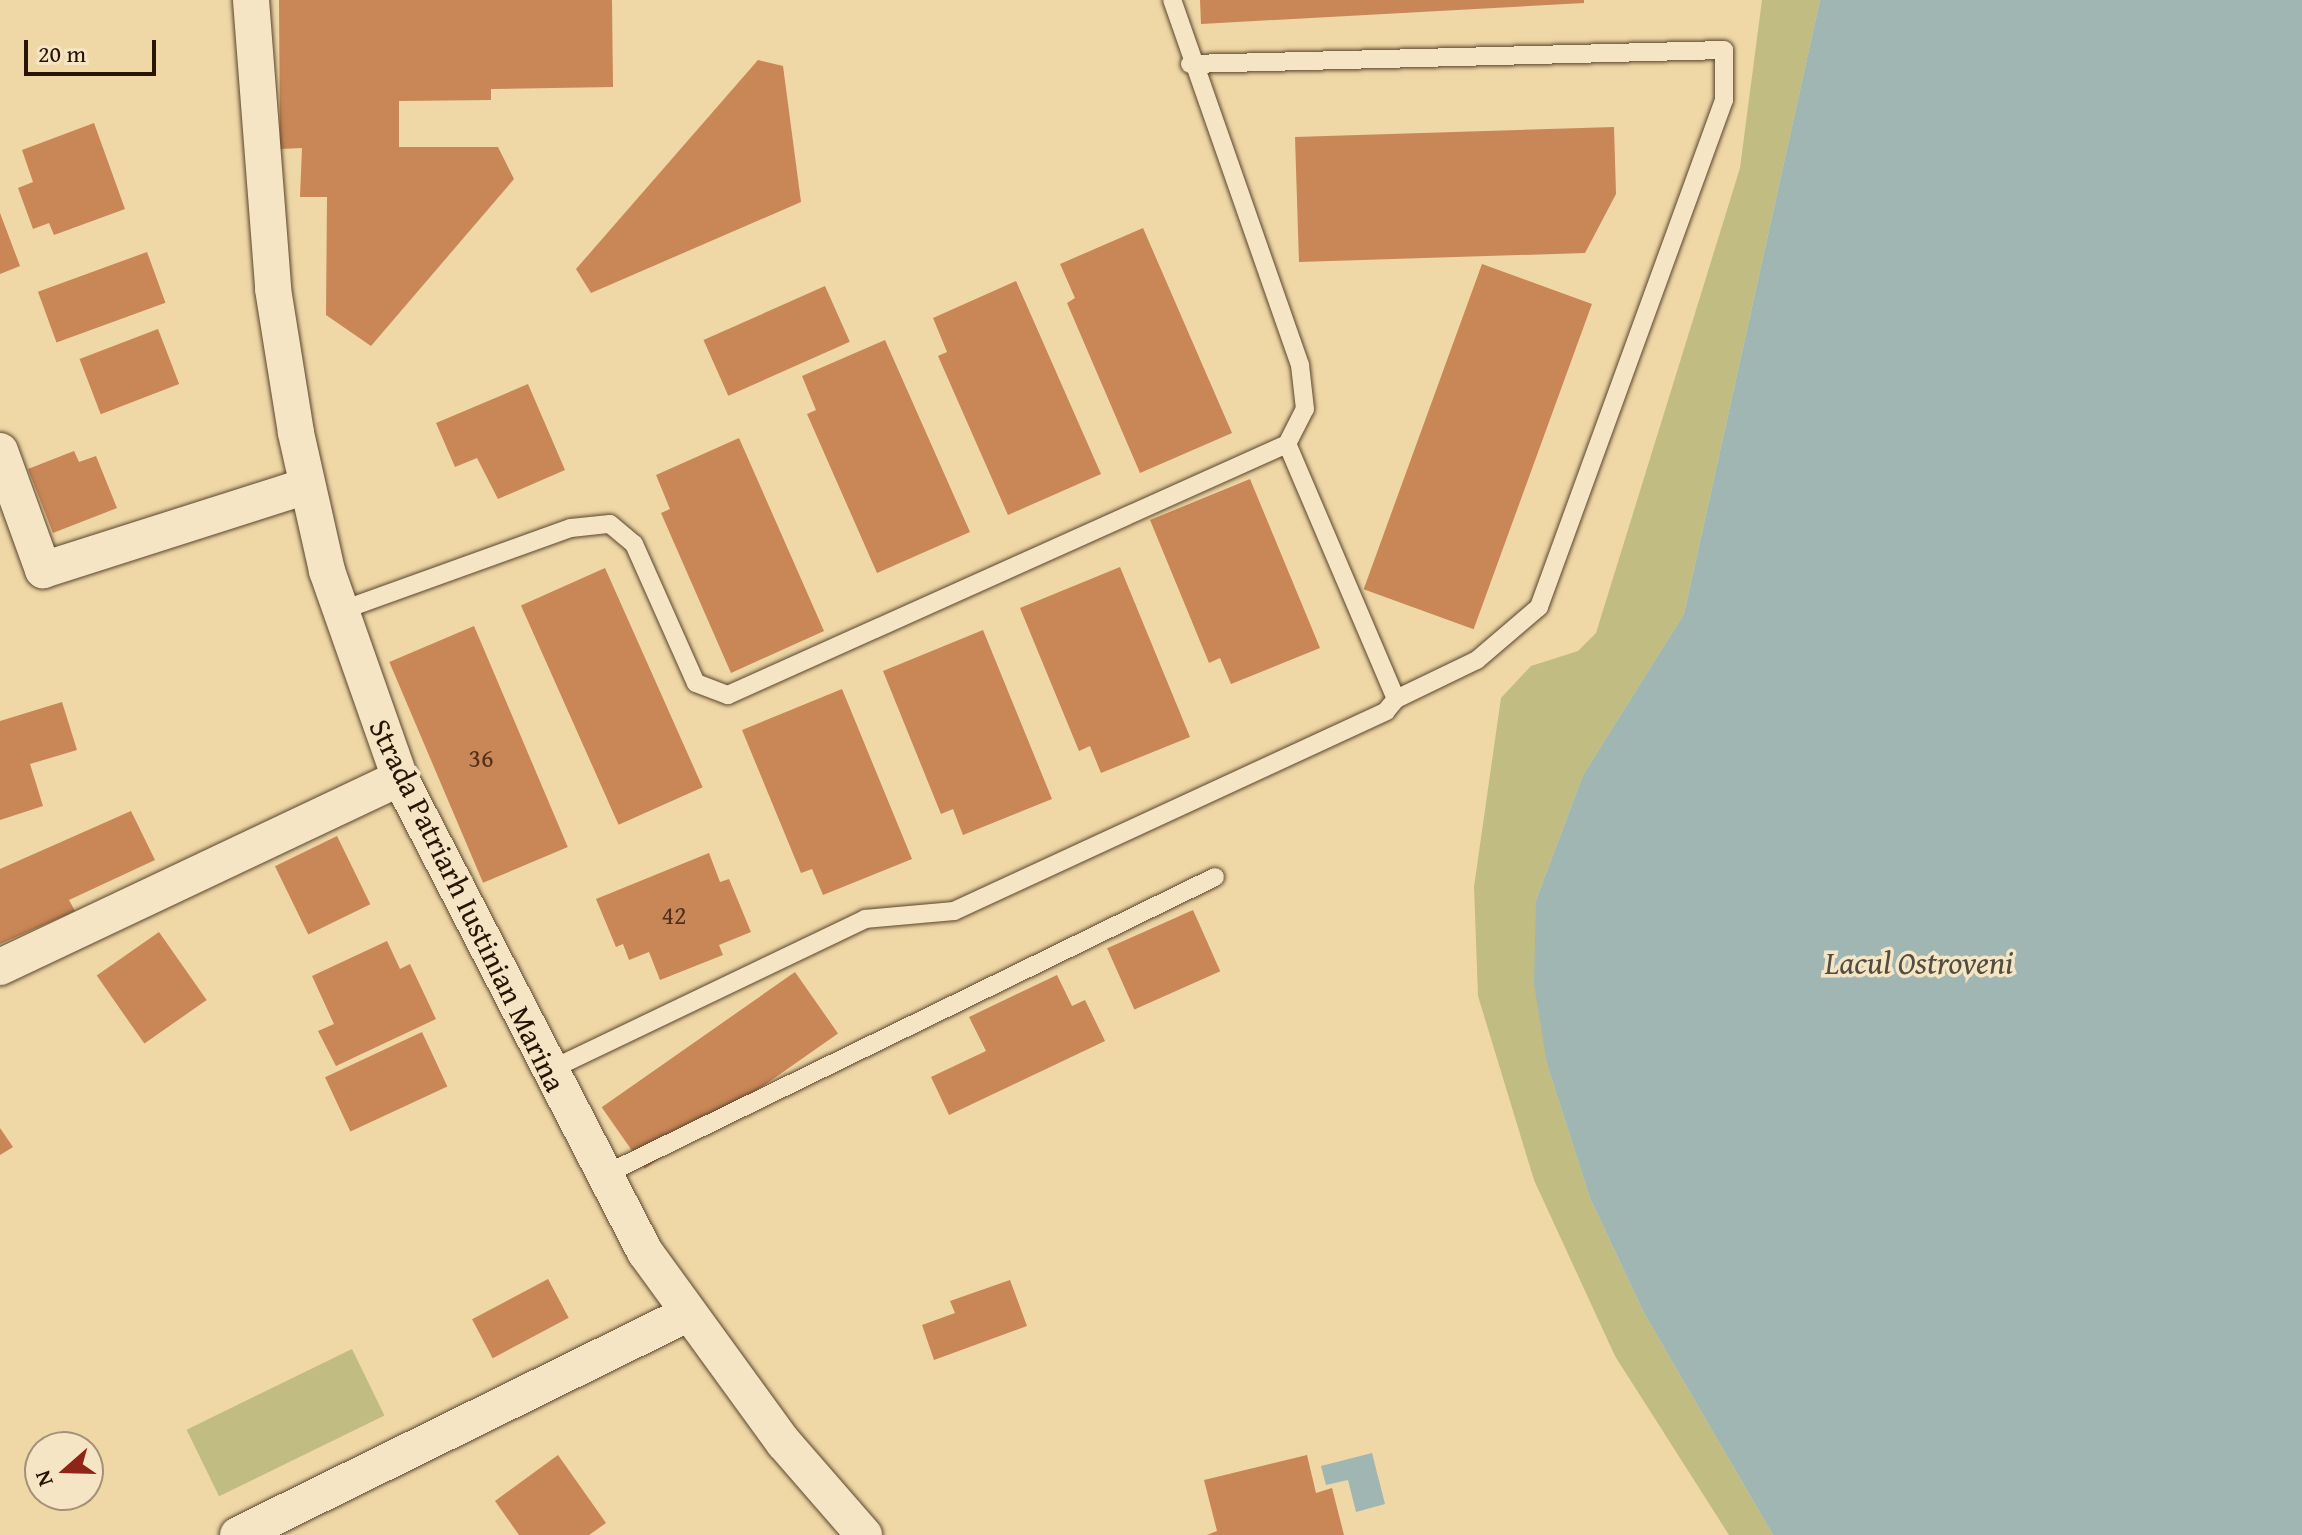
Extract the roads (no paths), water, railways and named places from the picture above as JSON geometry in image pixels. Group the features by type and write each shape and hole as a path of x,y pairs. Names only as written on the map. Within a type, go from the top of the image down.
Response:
{"street":[{"name":"Strada Patriarh Iustinian Marina","path":"251,0 273,289 307,486 340,611 400,778 602,1176 686,1315 864,1535"},
{"path":"0,451 43,570 307,486"},
{"path":"0,967 400,778"},
{"path":"238,1535 686,1315"}],"lane":[{"path":"340,611 571,528 610,524 634,544 696,683 728,695 1287,444 1305,409 1300,365 1190,64 1172,0"},
{"path":"548,1071 865,919 954,911 1386,711 1396,699 1477,660 1539,607 1724,100 1724,50 1190,64"},
{"path":"1287,444 1396,699"},
{"path":"602,1176 1215,877"}],"water":[{"name":"Lacul Ostroveni","path":"1820,0 2302,0 2302,1535 1773,1535 1644,1313 1590,1198 1547,1064 1534,984 1536,900 1583,775 1684,614"},
{"path":"1372,1453 1385,1504 1356,1512 1348,1480 1326,1485 1321,1466"}]}
